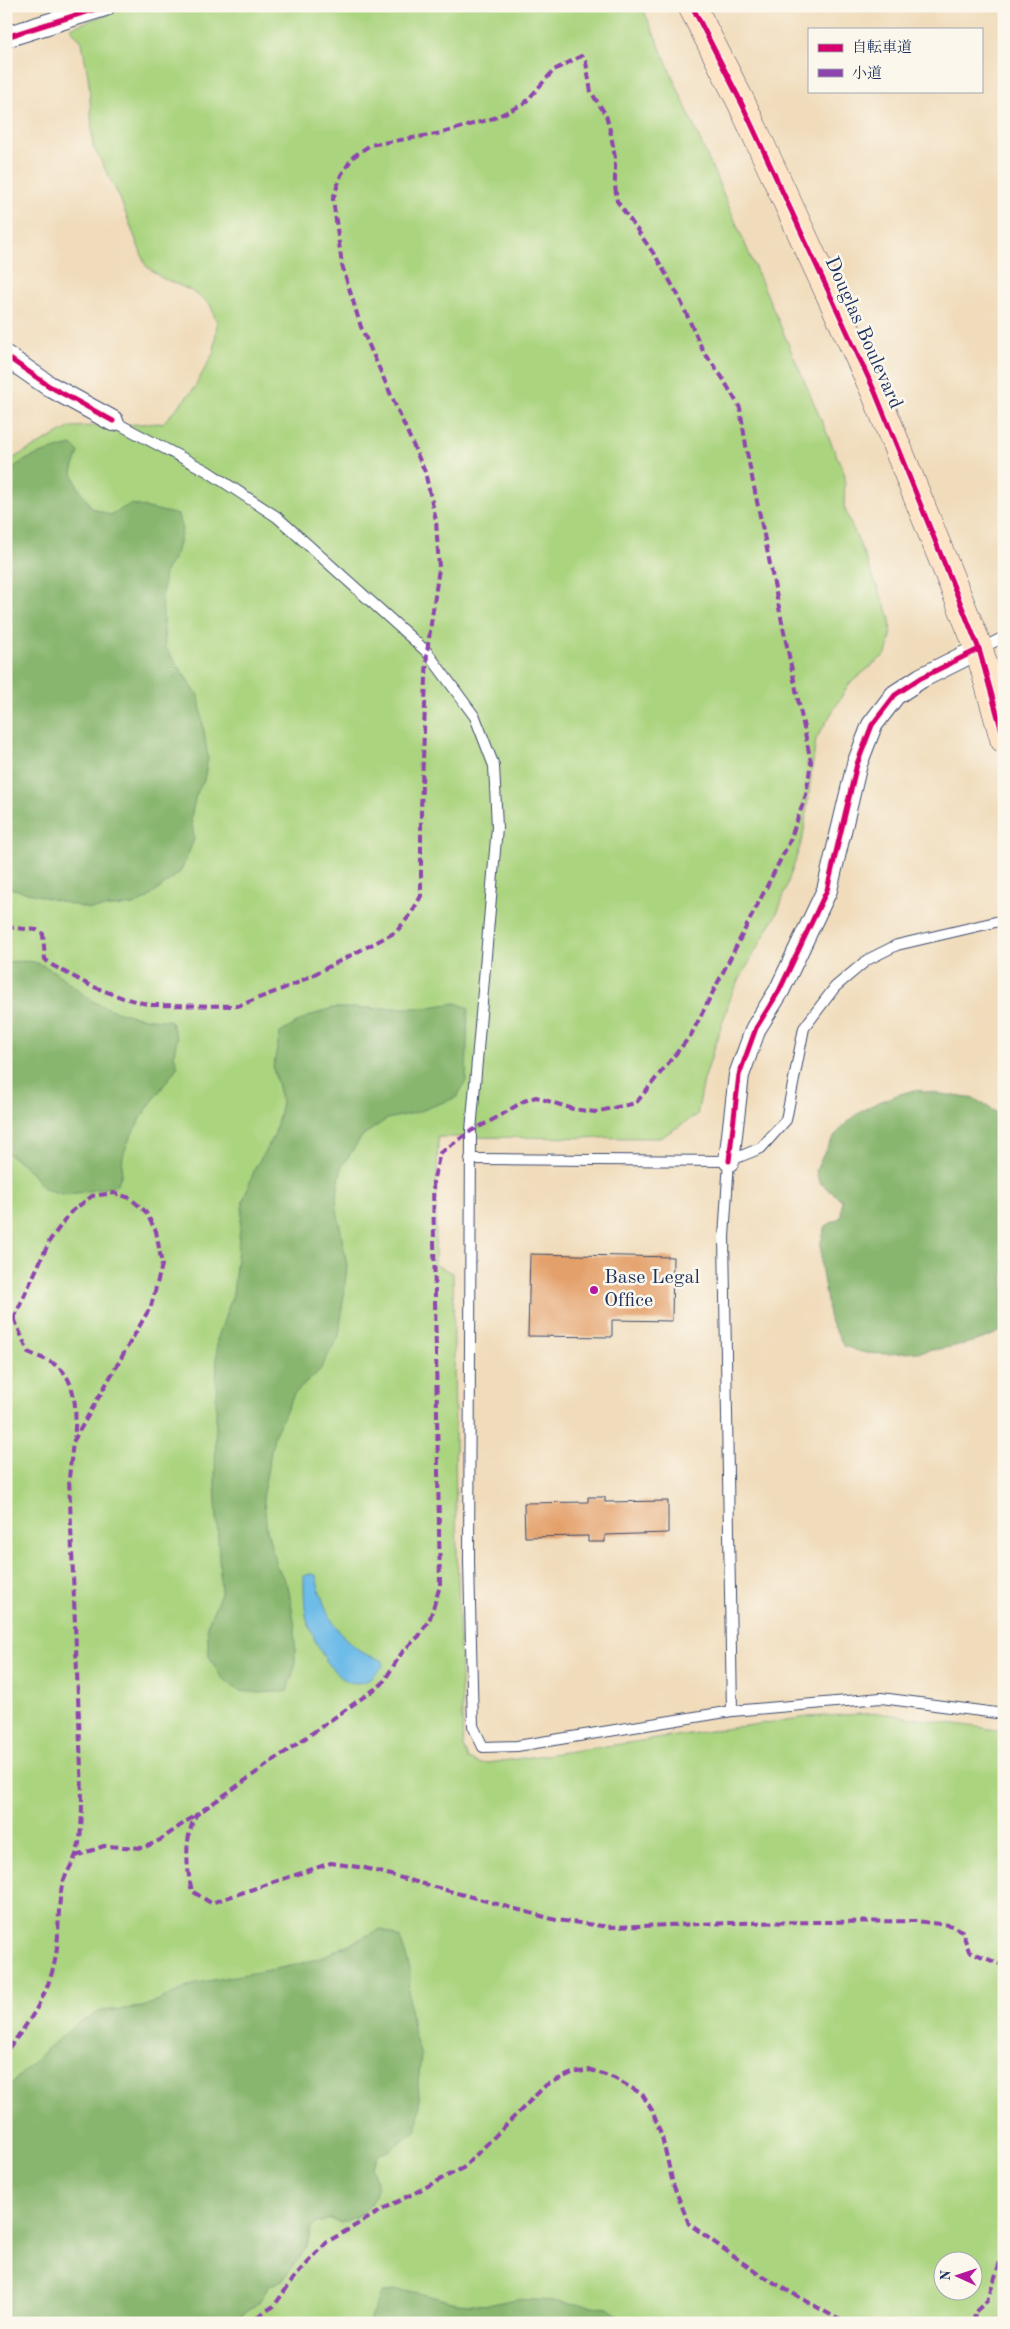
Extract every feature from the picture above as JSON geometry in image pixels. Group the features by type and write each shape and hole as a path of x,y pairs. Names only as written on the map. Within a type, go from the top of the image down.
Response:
{"street":[{"path":"6,36 105,6"},
{"name":"Douglas Boulevard","path":"692,6 741,102 875,392 980,649 1004,739"},
{"path":"6,356 50,386 114,421"},
{"path":"729,1161 739,1076 756,1028 779,991 827,890 857,764 872,725 895,695 921,678 980,649"}],"lane":[{"path":"114,421 207,471 278,517 427,652 475,717 494,766 497,827 470,1159 469,1562 473,1726 483,1747 517,1746 732,1711 880,1698 1004,1714"},
{"path":"980,649 1004,637"},
{"path":"470,1159 729,1161 760,1148 786,1120 804,1028 835,987 867,960 897,945 1004,920"},
{"path":"729,1161 724,1237 732,1711"}],"green space":[{"path":"130,6 642,6 845,475 844,507 890,617 891,636 886,654 849,684 816,739 803,837 779,909 732,993 704,1080 697,1115 660,1138 438,1137 435,1265 453,1273 456,1517 463,1747 468,1759 482,1764 808,1717 879,1713 1004,1731 1004,2323 6,2323 6,462 71,427 163,423 193,390 214,352 217,323 210,304 190,290 162,278 146,266 119,196 93,146 89,82 82,42 70,28"},
{"path":"72,445 79,452 72,472 79,489 92,508 110,515 131,504 178,515 182,530 176,554 165,571 162,599 165,647 199,697 208,759 204,780 196,795 191,817 194,839 180,872 148,898 134,905 89,909 6,887 6,474 29,458"},
{"path":"6,962 37,963 57,973 85,996 103,1006 138,1017 170,1020 177,1038 174,1055 178,1066 134,1129 124,1153 120,1178 115,1186 66,1195 45,1189 26,1167 6,1152"},
{"path":"456,1003 468,1008 466,1081 457,1097 415,1113 387,1119 362,1136 341,1168 336,1204 347,1266 339,1336 320,1370 294,1394 274,1436 263,1493 267,1530 276,1565 288,1586 295,1627 295,1666 287,1691 260,1693 239,1691 221,1677 209,1656 207,1626 221,1593 215,1483 217,1340 233,1294 243,1201 255,1168 274,1136 282,1103 273,1068 280,1033 307,1017 332,1008 423,1008"},
{"path":"915,1090 975,1099 1004,1117 1004,1329 976,1341 957,1346 917,1352 881,1354 864,1352 844,1346 830,1321 821,1265 821,1241 826,1226 841,1217 842,1200 819,1182 816,1171 833,1139 854,1117 882,1101"},
{"path":"381,1929 400,1938 410,1969 409,2001 414,2035 421,2056 418,2083 420,2107 416,2131 389,2151 379,2154 372,2168 376,2188 375,2196 366,2210 340,2223 331,2219 317,2223 311,2228 307,2246 284,2279 269,2286 259,2302 232,2323 6,2323 6,2089 49,2047 77,2024 101,2011 143,2007 197,1983 291,1966 320,1958"},
{"path":"395,2290 419,2293 456,2303 488,2305 516,2299 553,2301 608,2308 627,2323 368,2323 381,2294"}],"water":[{"path":"316,1575 326,1608 344,1637 365,1654 383,1661 383,1666 368,1680 354,1683 344,1679 335,1671 319,1649 305,1610 304,1576"}],"building":[{"path":"530,1254 673,1257 672,1321 612,1320 612,1337 528,1336"},
{"path":"588,1497 605,1497 605,1502 668,1501 668,1533 605,1535 605,1542 588,1542 588,1536 525,1537 524,1503 588,1502"}],"marked path":[{"path":"6,927 37,930 43,934 45,959 50,964 89,985 123,998 151,1005 238,1006 295,984 396,932 411,914 421,896 421,811 427,652 439,568 436,520 425,472 361,327 342,265 333,199 341,175 353,157 370,145 442,133 494,118 524,104 554,70 581,56 586,62 591,92 606,115 611,134 615,158 617,201 656,257 678,295 703,351 722,377 740,408 748,458 811,762 806,795 789,843 691,1035 636,1103 595,1112 573,1109 536,1097 524,1101 471,1131 440,1153 433,1182 440,1586 430,1618 419,1636 403,1651 382,1684 196,1815 189,1833 187,1852 188,1872 192,1891 211,1903 331,1863 365,1868 556,1920 611,1927 730,1923 916,1921 949,1925 962,1931 969,1951 1004,1966"},
{"path":"6,1329 14,1318 50,1240 71,1212 92,1196 114,1193 130,1198 145,1211 156,1231 162,1265 151,1306 73,1442 69,1478 82,1789 80,1838 78,1849 62,1887 57,1947 51,1977 35,2011 6,2051"},
{"path":"14,1318 28,1352 57,1366 69,1380 75,1409 74,1437"},
{"path":"76,1856 104,1846 143,1848 160,1840 194,1816"},
{"path":"247,2323 274,2306 294,2278 327,2242 389,2206 463,2168 546,2085 572,2073 591,2070 614,2078 642,2094 652,2110 662,2137 673,2184 689,2224 757,2273 845,2323"},
{"path":"1004,2210 1001,2229 1004,2245"},
{"path":"974,2323 975,2312 987,2301 1004,2250"}],"cycle path":[{"path":"6,37 105,6"},
{"path":"692,6 741,102 875,392 979,649 1004,739"},
{"path":"6,356 49,386 113,421"},
{"path":"729,1161 739,1075 756,1028 779,991 827,890 857,764 872,725 895,695 921,678 979,649"}],"place":[{"name":"Base Legal Office","path":"594,1290"}]}
